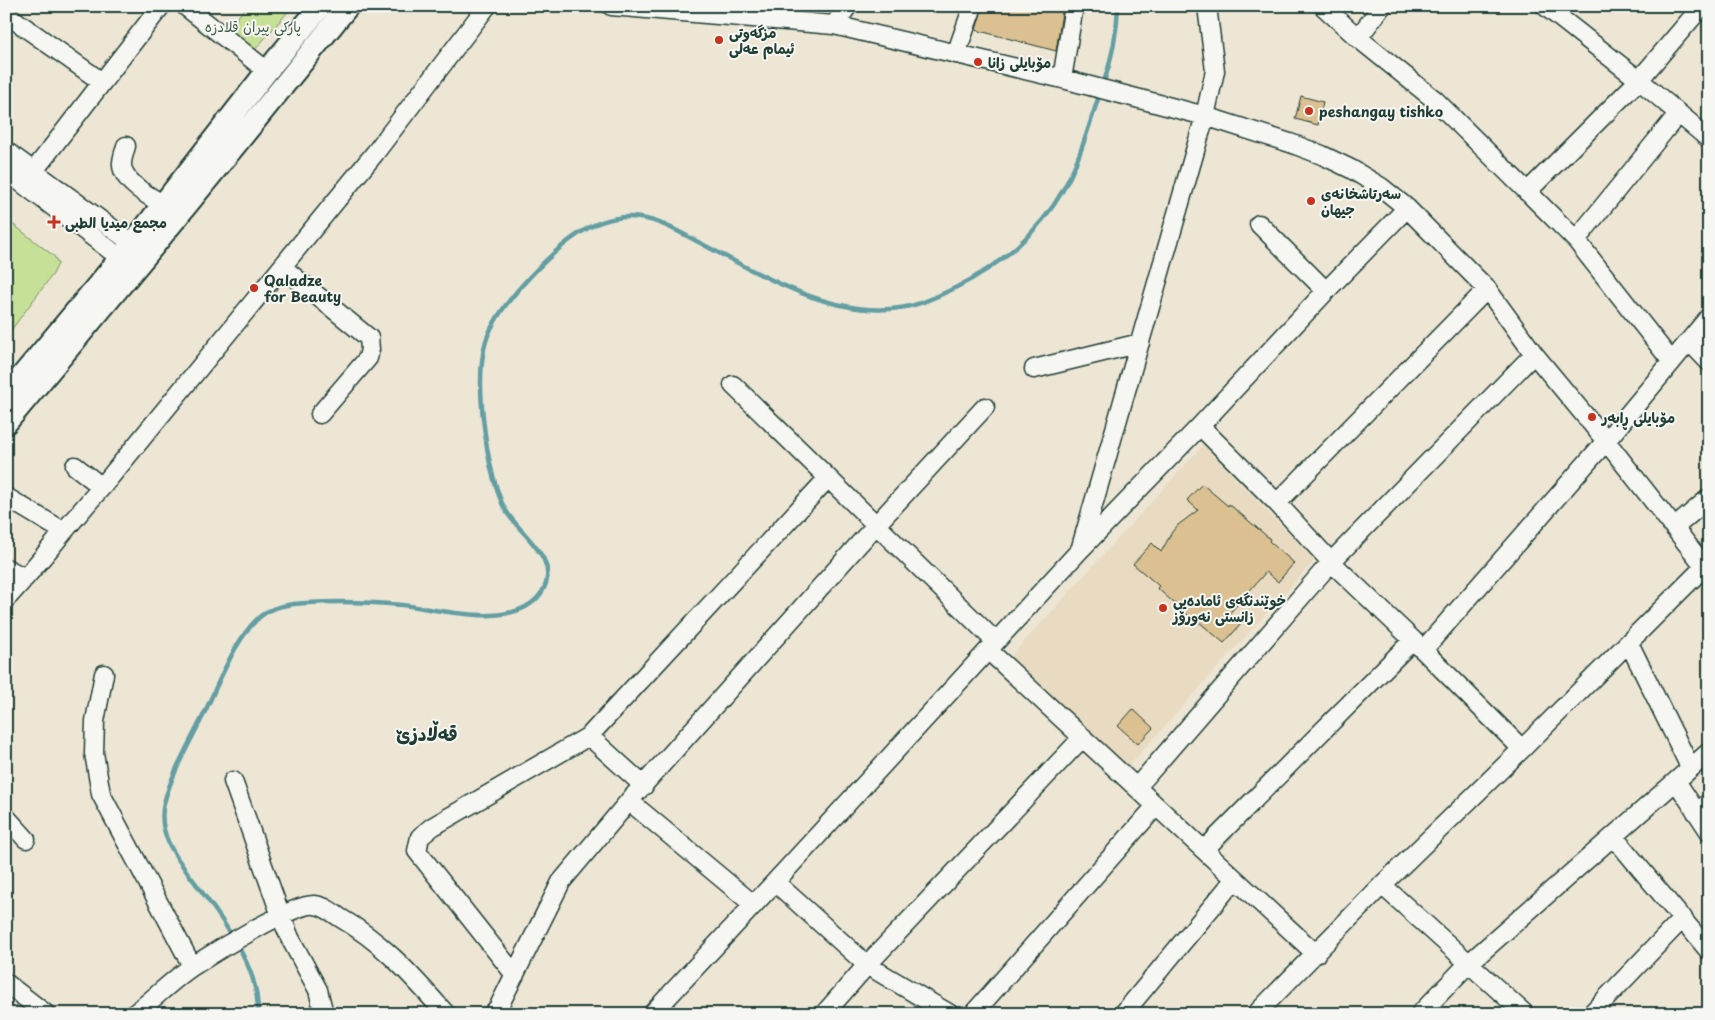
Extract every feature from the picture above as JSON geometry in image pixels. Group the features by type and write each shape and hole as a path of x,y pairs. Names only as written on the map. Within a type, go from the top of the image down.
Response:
{"main road":[{"path":"6,423 134,256 163,205 267,71 321,6"},
{"path":"6,395 134,256 348,6"}],"street":[{"path":"33,172 162,6"},
{"path":"184,6 267,71"},
{"path":"6,598 102,487 376,153 487,6"},
{"path":"612,6 834,25 1065,80 1205,116 1290,143 1322,155 1351,169 1381,187 1407,208 1487,289 1534,354 1606,441 1706,570 1382,885 1256,1014"},
{"path":"834,25 848,6"},
{"path":"956,54 973,6"},
{"path":"1065,80 1074,6"},
{"path":"1080,550 1205,116 1214,71 1207,6"},
{"path":"1323,6 1358,38 1435,100 1576,240 1672,362"},
{"path":"1358,38 1382,6"},
{"path":"1545,6 1564,12 1639,80 1709,139"},
{"path":"1527,192 1639,80 1702,6"},
{"path":"6,14 102,82"},
{"path":"1576,240 1678,114"},
{"path":"126,146 122,160 122,169 129,180 163,205"},
{"path":"6,151 134,256"},
{"path":"6,171 134,256"},
{"path":"652,1014 1080,550 1407,208"},
{"path":"1259,224 1326,291"},
{"path":"282,267 369,338 370,349 368,358 320,414"},
{"path":"1277,503 1487,289"},
{"path":"1204,850 1418,645 1606,441 1709,317"},
{"path":"1689,341 1709,362"},
{"path":"1034,369 1140,343"},
{"path":"1137,787 1331,562 1534,354"},
{"path":"733,385 876,524 992,646 1083,737 1316,954"},
{"path":"492,1014 498,1008 561,882 629,801 876,524 985,407"},
{"path":"1200,426 1277,503 1331,562 1418,645 1522,749"},
{"path":"75,466 102,487"},
{"path":"515,975 417,851 420,837 432,827 588,736 828,478"},
{"path":"6,497 63,531"},
{"path":"1674,528 1709,498"},
{"path":"6,568 25,578"},
{"path":"1629,643 1690,767"},
{"path":"104,674 96,721 94,753 101,794 192,966"},
{"path":"588,736 644,786"},
{"path":"824,1014 867,964 1083,737"},
{"path":"1420,1014 1468,964 1709,752"},
{"path":"234,781 281,916 290,938 318,990 324,1014"},
{"path":"1676,781 1703,808 1709,831"},
{"path":"629,801 754,905"},
{"path":"974,1014 1156,806"},
{"path":"6,817 26,839"},
{"path":"1614,837 1709,951"},
{"path":"1123,1014 1235,879"},
{"path":"775,882 867,964 950,1014"},
{"path":"1382,885 1525,1014"},
{"path":"134,1014 192,966 259,927 301,907 314,905 322,907 344,919 378,943 396,958 446,1014"},
{"path":"1591,1014 1683,918"},
{"path":"6,983 46,1014"}],"shaded area":[{"name":"خوێندنگەی ئامادەیی زانستی نەورۆز","path":"1203,445 1315,560 1127,768 1010,657"}],"green space":[{"name":"پارکی پیران قلادزه","path":"247,6 293,6 253,52 227,30"},
{"path":"6,219 54,256 58,264 53,274 6,337"}],"building":[{"path":"983,6 1063,6 1056,51 976,30"},
{"name":"peshangay tishko","path":"1301,96 1323,102 1318,125 1295,119"},
{"path":"1202,484 1270,539 1269,541 1294,563 1278,582 1266,572 1229,614 1241,624 1224,643 1199,622 1198,624 1133,564 1152,543 1161,552 1178,525 1198,510 1187,500"},
{"path":"1133,709 1153,728 1138,744 1118,726"}],"waterway":[{"path":"1103,85 1114,46 1118,6"},
{"path":"233,938 217,912 177,859 163,827 162,815 167,792 181,759 237,645 255,621 270,610 280,607 330,602 390,604 456,613 496,615 514,611 530,604 542,592 547,579 542,555 507,513 496,487 487,445 481,377 486,341 493,326 515,293 545,261 561,247 590,227 615,218 634,217 665,225 747,268 817,299 866,309 890,309 916,305 971,279 1002,259 1030,234 1053,206 1063,190 1084,142 1100,93"},
{"path":"237,944 252,978 257,995 258,1014"}],"place":[{"name":"مزگەوتی ئیمام عەلی","path":"719,40"},
{"name":"مۆبایلی زانا","path":"978,62"},
{"name":"peshangay tishko","path":"1309,111"},
{"name":"سەرتاشخانەی جیهان","path":"1311,201"},
{"name":"مجمع میدیا الطبی","path":"54,222"},
{"name":"Qaladze for Beauty","path":"254,288"},
{"name":"مۆبایلی ڕابەر","path":"1592,417"},
{"name":"خوێندنگەی ئامادەیی زانستی نەورۆز","path":"1163,608"}],"district":[{"name":"قەڵادزێ","path":"427,733"}]}
